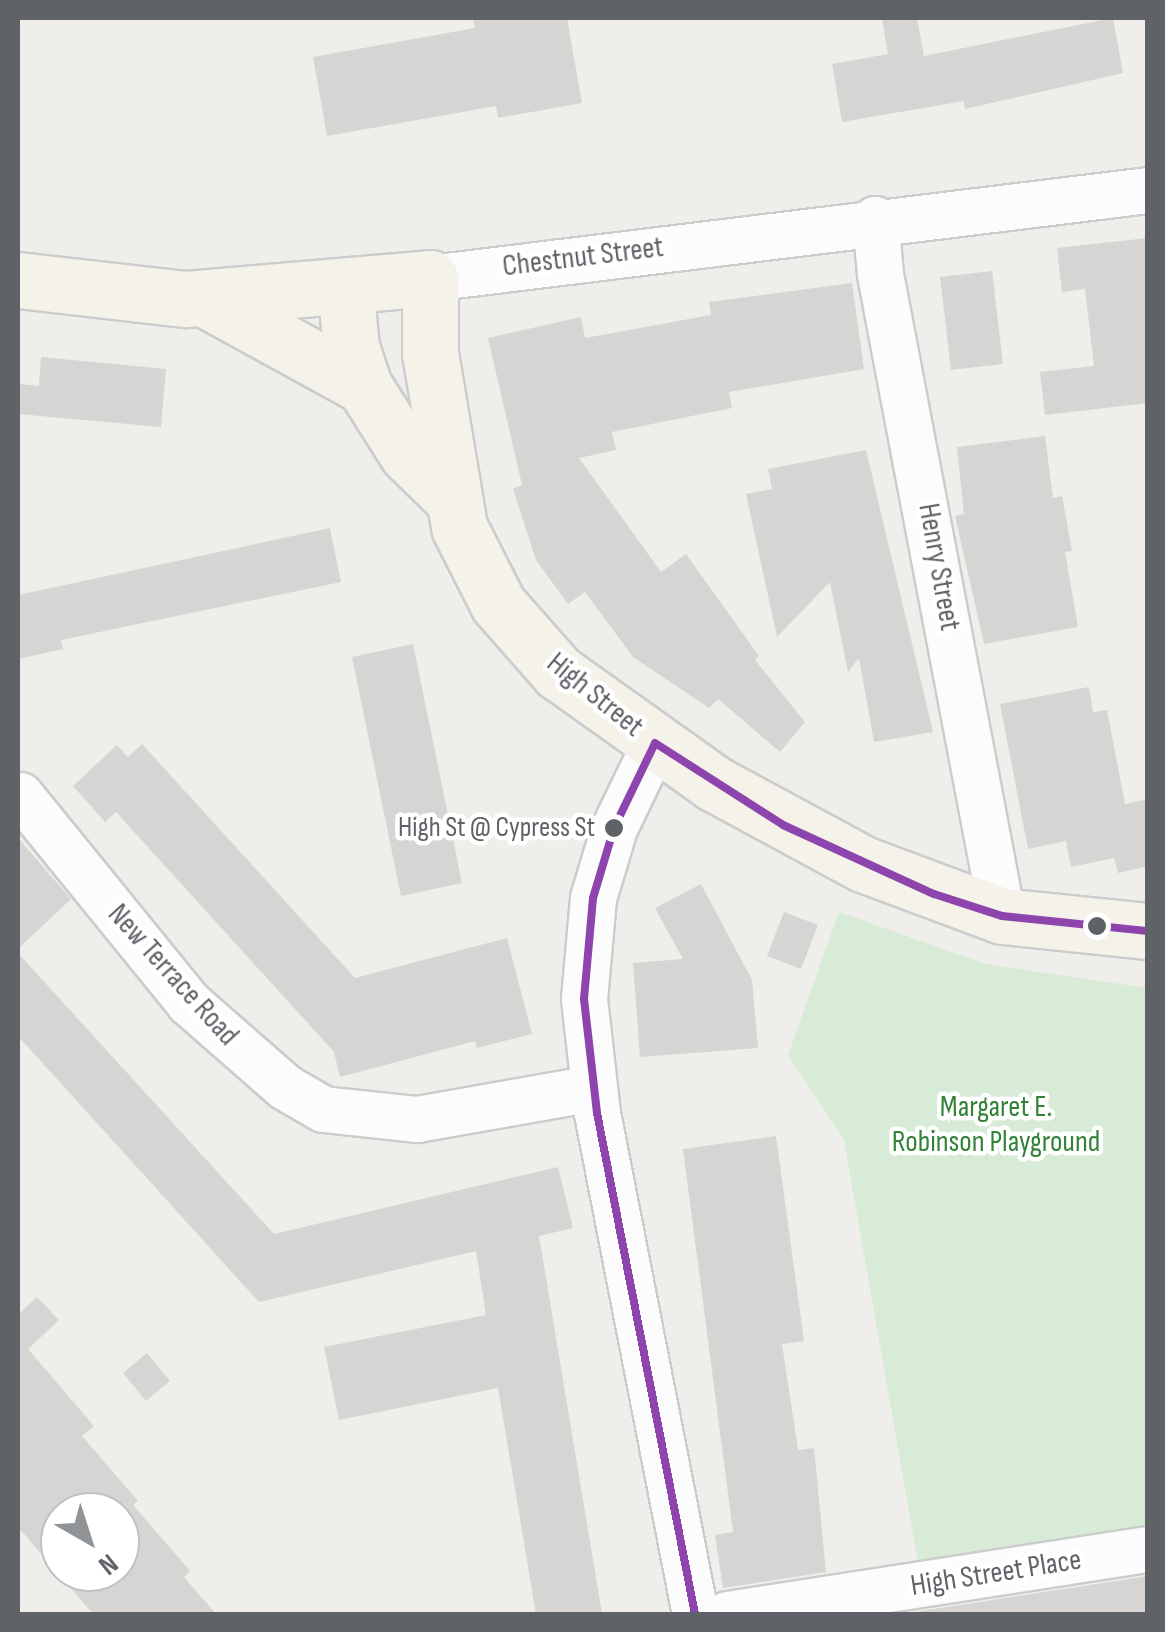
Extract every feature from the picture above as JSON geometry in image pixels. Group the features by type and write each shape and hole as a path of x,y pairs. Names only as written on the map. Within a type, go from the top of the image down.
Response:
{"main road":[{"name":"Chestnut Street","path":"18,280 203,298 430,278"},
{"name":"High Street","path":"430,278 430,353 451,497 498,604 558,672 654,743"},
{"name":"High Street","path":"344,286 364,386 407,454 451,497"},
{"path":"203,298 364,386"},
{"path":"654,743 783,825 934,894 1002,916 1148,930"}],"street":[{"name":"Chestnut Street","path":"430,278 875,219 1148,190"},
{"name":"Henry Street","path":"875,219 880,274 1002,916"},
{"name":"High Street","path":"654,743 614,828 593,898 584,1000 593,1088 695,1614"},
{"name":"New Terrace Road","path":"18,795 188,1002 285,1088 324,1108 417,1119 593,1088"},
{"name":"High Street Place","path":"727,1614 1148,1549"}],"green space":[{"name":"Margaret E. Robinson Playground","path":"839,912 985,964 1147,988 1147,1529 919,1568 844,1140 788,1055"}],"building":[{"path":"473,18 567,18 582,103 498,118 496,106 327,136 313,57 475,28"},
{"path":"882,18 917,18 924,56 1113,18 1123,73 965,109 964,101 842,122 832,64 888,54"},
{"path":"1148,238 1148,403 1045,415 1040,372 1094,366 1085,289 1062,292 1057,248"},
{"path":"992,271 1003,364 951,370 940,277"},
{"path":"852,283 864,369 729,392 732,408 612,432 616,450 579,458 661,572 686,554 759,656 755,660 805,722 780,752 718,699 709,708 633,657 585,592 568,604 536,560 513,489 522,485 488,338 581,317 585,338 711,315 709,302"},
{"path":"41,357 166,369 161,427 18,414 18,384 39,386"},
{"path":"1045,436 1053,498 1062,496 1072,551 1065,552 1078,627 984,644 955,516 964,514 957,447"},
{"path":"866,450 933,732 874,742 859,658 848,672 830,582 777,637 746,494 772,489 768,469"},
{"path":"330,528 341,582 61,640 63,649 18,659 18,595"},
{"path":"413,644 462,883 401,896 352,657"},
{"path":"1089,687 1093,712 1107,710 1125,804 1148,799 1148,866 1118,873 1114,858 1071,867 1066,841 1028,849 1000,704"},
{"path":"142,744 355,978 507,938 532,1034 477,1048 475,1041 340,1077 334,1052 116,812 105,822 73,786 117,745 128,757"},
{"path":"18,838 71,899 18,949"},
{"path":"701,884 752,980 758,1048 640,1057 633,963 683,959 655,908"},
{"path":"784,912 818,925 801,969 767,956"},
{"path":"18,953 274,1234 558,1167 573,1228 539,1236 602,1614 536,1614 498,1388 339,1420 324,1347 486,1315 476,1251 259,1302 18,1036"},
{"path":"776,1136 804,1341 782,1344 798,1450 814,1448 826,1572 723,1588 715,1535 733,1532 683,1149"},
{"path":"37,1297 59,1320 28,1349 94,1426 82,1436 130,1492 40,1492 40,1553 18,1527 18,1315"},
{"path":"147,1353 170,1381 146,1401 123,1373"},
{"path":"140,1513 190,1571 184,1577 216,1614 93,1614 74,1592 140,1592"},
{"path":"1148,1576 1148,1614 908,1613"}],"transit line":[{"path":"695,1614 597,1113 584,999 593,898 614,828 655,743 783,825 934,894 1002,916 1148,931"}],"place":[{"name":"High St @ Cypress St","path":"614,828"}]}
